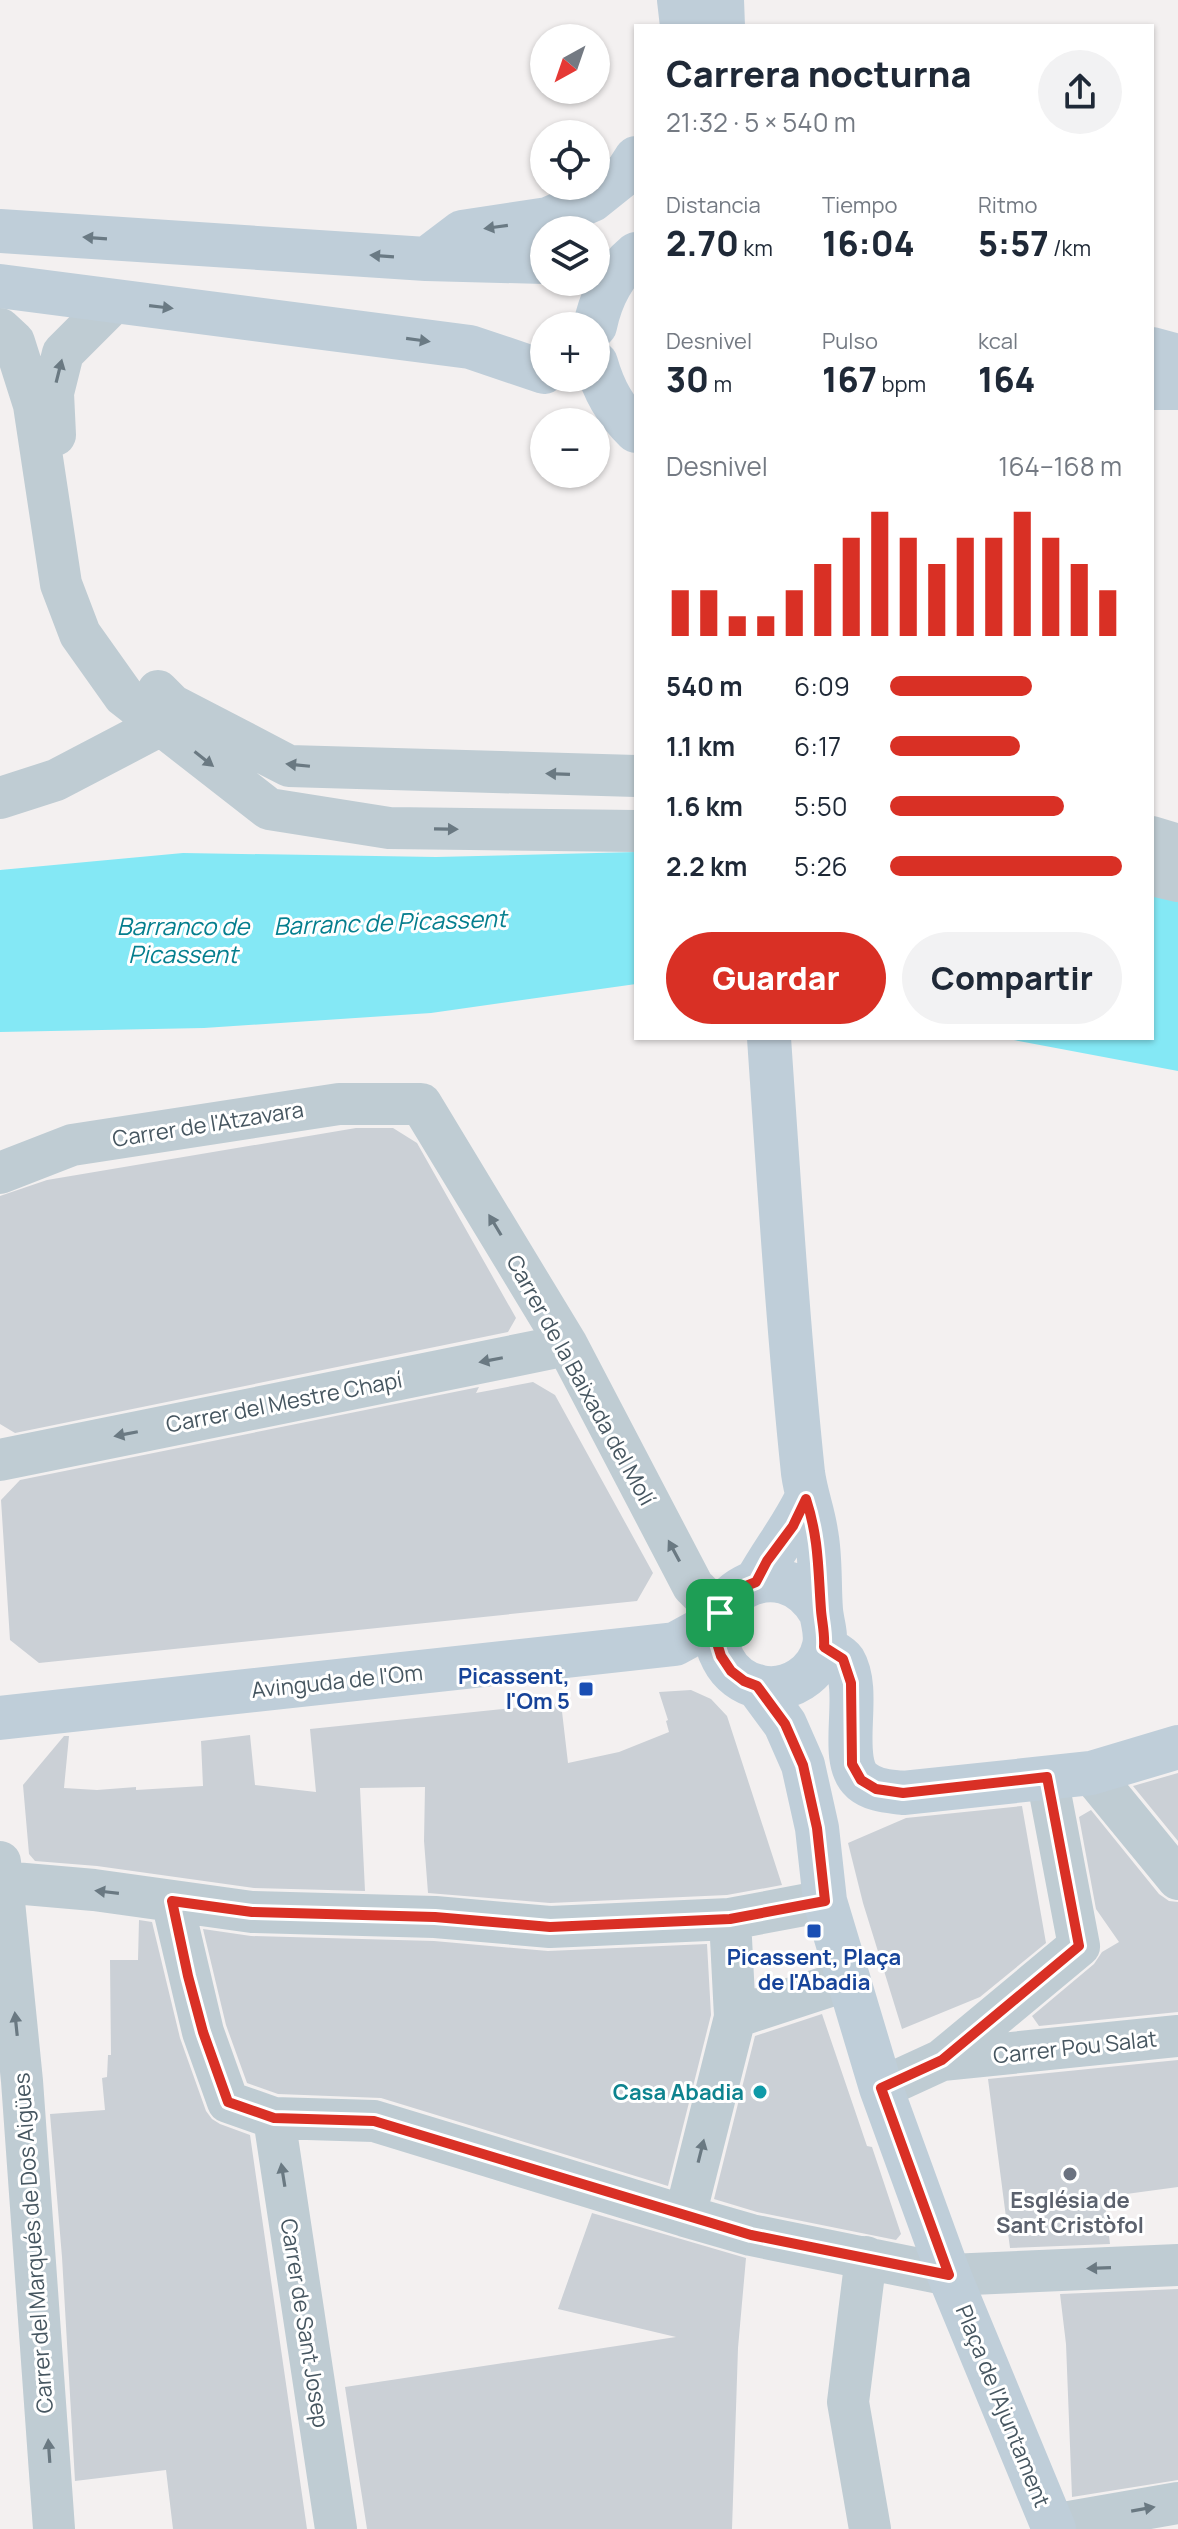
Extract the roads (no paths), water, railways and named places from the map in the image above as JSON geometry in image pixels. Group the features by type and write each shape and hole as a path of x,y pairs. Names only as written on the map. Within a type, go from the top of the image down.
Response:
{"street":[{"path":"679,0 682,24"},
{"path":"722,0 723,24"},
{"path":"426,259 462,232 548,219 592,200 627,172 634,161"},
{"path":"0,231 426,259 530,262"},
{"path":"599,312 618,260"},
{"path":"0,286 470,347 530,367"},
{"path":"114,302 63,353 53,393 55,455 76,576 106,639 172,705 289,766 634,776"},
{"path":"0,329 14,342 34,405 61,584 80,634 124,696 269,809 389,828 634,831"},
{"path":"1154,350 1178,356"},
{"path":"1154,388 1178,388"},
{"path":"608,392 619,414 634,429"},
{"path":"0,798 56,780 161,725"},
{"path":"1154,838 1178,845"},
{"path":"1154,875 1178,881"},
{"path":"769,1040 794,1385 806,1499 816,1530 823,1630 818,1662 808,1675 764,1690 716,1640 720,1616 735,1593 756,1582 772,1579 802,1588 813,1599 823,1630 843,1659 851,1683 852,1764 861,1780 876,1789 903,1793 1091,1773 1178,1747"},
{"name":"Carrer de l'Atzavara","path":"0,1173 72,1145 339,1104 421,1104"},
{"name":"Carrer de la Baixada del Molí","path":"421,1104 567,1345 693,1586 720,1616"},
{"name":"Carrer del Mestre Chapí","path":"0,1460 567,1345"},
{"path":"756,1582 793,1526 806,1499"},
{"name":"Avinguda de l'Om","path":"0,1718 675,1644 720,1616"},
{"name":"Avinguda de l'Om","path":"675,1644 764,1690"},
{"name":"Plaça de l'Ajuntament","path":"764,1690 803,1765 817,1828 825,1901 881,2088 949,2275 1053,2527"},
{"path":"1091,1773 1178,1879"},
{"path":"942,2060 1079,1946 1047,1777"},
{"path":"1,1872 252,1912 435,1917 550,1927 730,1919 825,1901"},
{"name":"Carrer del Marqués de Dos Aigües","path":"1,1872 22,2081 54,2529"},
{"path":"172,1901 203,2032 228,2102 274,2118 374,2121 751,2235 949,2275 1178,2265"},
{"path":"685,2216 735,2017 730,1919"},
{"path":"735,2017 848,1980"},
{"name":"Carrer Pou Salat","path":"881,2088 942,2060 1178,2036"},
{"name":"Carrer de Sant Josep","path":"274,2118 336,2529"},
{"path":"866,2257 848,2402 870,2529"},
{"path":"1053,2527 1178,2503"}],"water":[{"name":"Barranco de Picassent","path":"634,852 634,984 431,1013 204,1028 0,1032 0,870 183,853 436,857"},
{"path":"1154,893 1178,897 1178,1071 1014,1040 1154,1040"}],"place":[{"name":"Picassent, l'Om 5","path":"586,1689"},
{"name":"Picassent, Plaça de l'Abadia","path":"814,1931"},
{"name":"Casa Abadia","path":"760,2092"},
{"name":"Església de Sant Cristòfol","path":"1070,2174"}],"water label":[{"name":"Barranc de Picassent","path":"390,923"}]}
